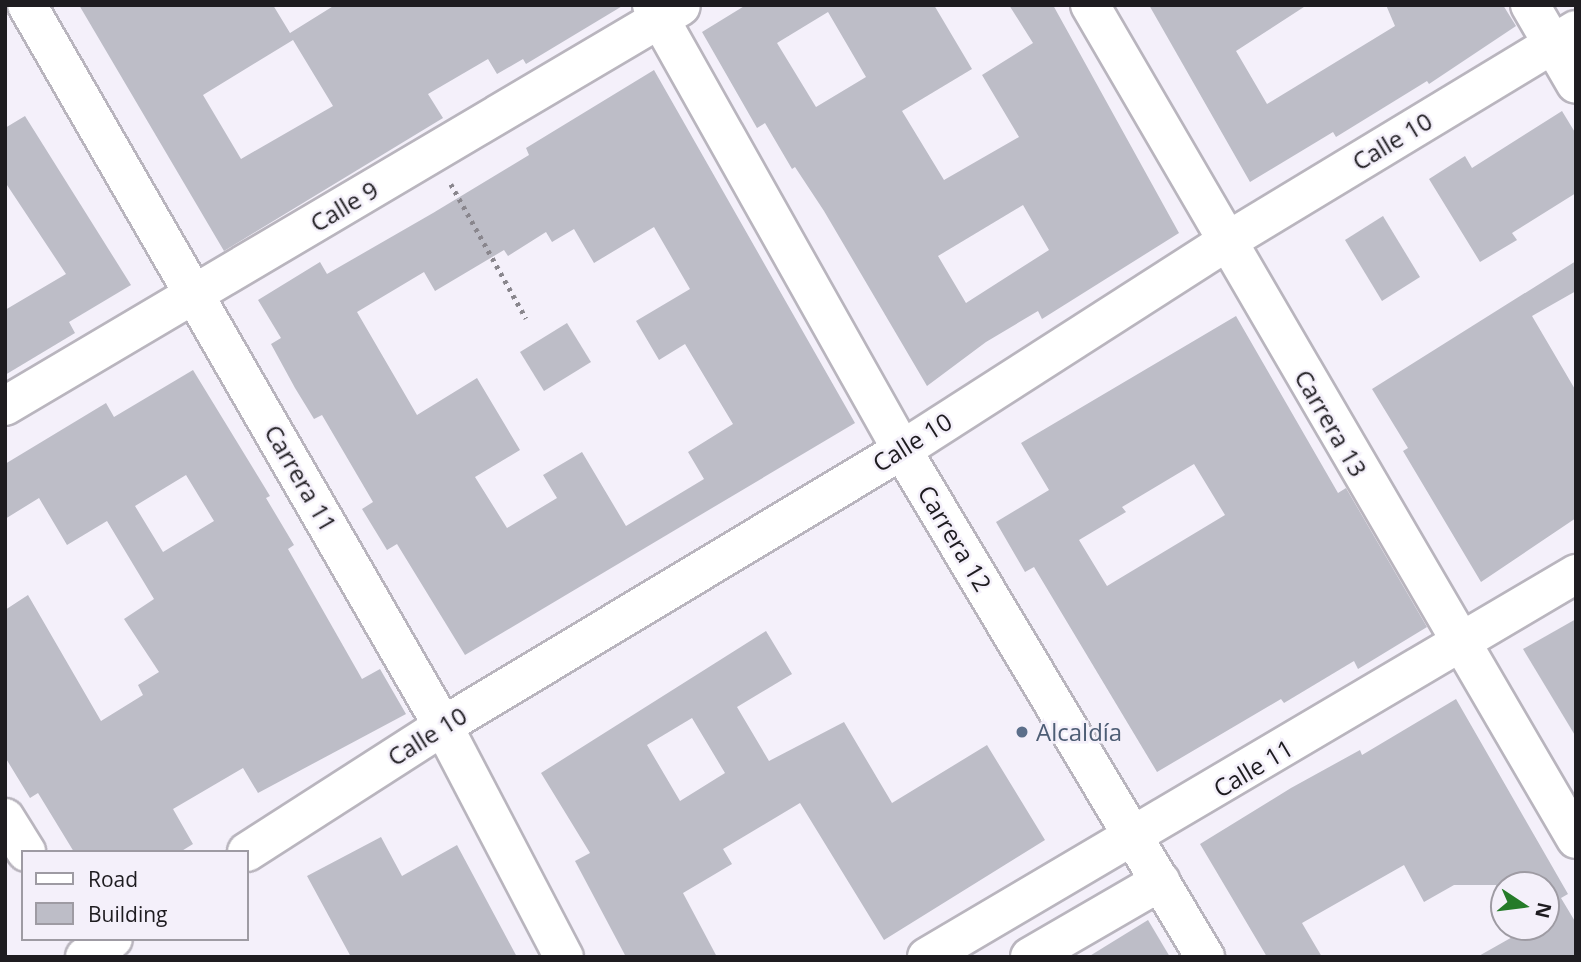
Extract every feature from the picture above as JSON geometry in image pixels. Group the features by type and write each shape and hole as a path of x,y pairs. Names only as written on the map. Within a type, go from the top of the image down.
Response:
{"street":[{"name":"Carrera 11","path":"27,5 196,293 443,726 564,957"},
{"name":"Carrera 13","path":"1090,5 1576,839"},
{"path":"1530,5 1564,37 1576,84"},
{"name":"Calle 9","path":"5,406 433,153 665,10"},
{"name":"Carrera 12","path":"665,10 902,450 1205,957"},
{"name":"Calle 10","path":"248,851 443,726 902,450 1226,242 1564,37"},
{"name":"Calle 11","path":"927,957 1134,838 1576,574"},
{"path":"5,818 25,850"},
{"path":"1030,957 1161,881"}],"path":[{"path":"433,153 526,318"}],"building":[{"path":"79,5 273,5 290,33 335,5 624,5 526,64 523,59 497,74 488,59 428,94 443,118 224,251","holes":["293,40 333,106 241,159 203,95"]},
{"path":"746,5 934,5 972,69 902,111 944,180 1019,137 982,75 1033,43 1009,5 1053,5 1179,233 1042,319 1038,311 986,342 927,386 824,211 795,167 792,169 765,123 757,128 702,32","holes":["828,12 866,77 816,107 777,43","1023,205 1049,250 966,303 938,256"]},
{"path":"1149,5 1307,5 1236,51 1267,104 1395,26 1386,5 1503,5 1516,26 1429,84 1427,81 1336,137 1333,132 1250,182"},
{"path":"654,70 855,423 465,655 397,544 387,550 362,509 373,502 322,415 314,419 295,388 271,344 281,338 258,300 320,262 327,274 529,155 526,148","holes":["654,227 690,289 636,321 659,360 685,344 733,424 688,452 704,479 626,526 582,452 543,475 557,498 507,528 475,477 520,450 477,378 417,415 357,312 424,272 435,291 504,250 508,256 546,232 552,242 574,229 594,263"]},
{"path":"1562,111 1576,134 1576,193 1512,233 1517,240 1480,262 1429,179 1465,156 1472,168"},
{"path":"25,116 131,285 69,322 75,333 5,375 5,310 66,274 5,182 5,128"},
{"path":"1383,216 1420,277 1382,301 1345,240"},
{"path":"1576,261 1576,291 1532,316 1576,391 1576,518 1481,582 1403,451 1408,448 1372,389"},
{"path":"1236,316 1338,493 1346,488 1427,627 1358,669 1354,661 1284,703 1281,699 1157,772 1034,567 1025,572 996,522 1049,490 1021,443","holes":["1194,464 1225,515 1107,586 1079,540 1126,512 1122,507"]},
{"path":"567,323 591,362 544,391 520,352"},
{"path":"193,370 270,496 266,498 294,545 288,549 362,679 380,669 406,714 258,793 243,768 173,809 193,844 183,850 73,850 38,793 30,798 5,757 5,610 28,595 101,721 143,695 138,685 159,672 124,619 154,599 107,521 67,545 39,498 5,519 5,464 106,403 114,417","holes":["186,475 214,521 163,552 135,506"]},
{"path":"1576,619 1576,737 1523,649"},
{"path":"766,631 792,674 737,707 769,761 844,722 892,803 987,745 1045,840 884,940 800,803 723,849 732,864 683,893 717,957 626,957 575,861 590,853 541,773","holes":["692,718 725,773 680,801 647,745"]},
{"path":"1456,699 1555,871 1490,871 1490,885 1454,885 1424,902 1404,865 1302,923 1322,957 1267,957 1200,844 1291,788 1360,750 1362,755"},
{"path":"381,837 402,876 457,845 517,957 351,957 307,876"},
{"path":"1560,880 1568,894 1561,898 1576,923 1576,957 1477,957 1505,941 1560,941"},
{"path":"1148,920 1170,957 1088,957"}],"place":[{"name":"Alcaldía","path":"1022,732"}]}
